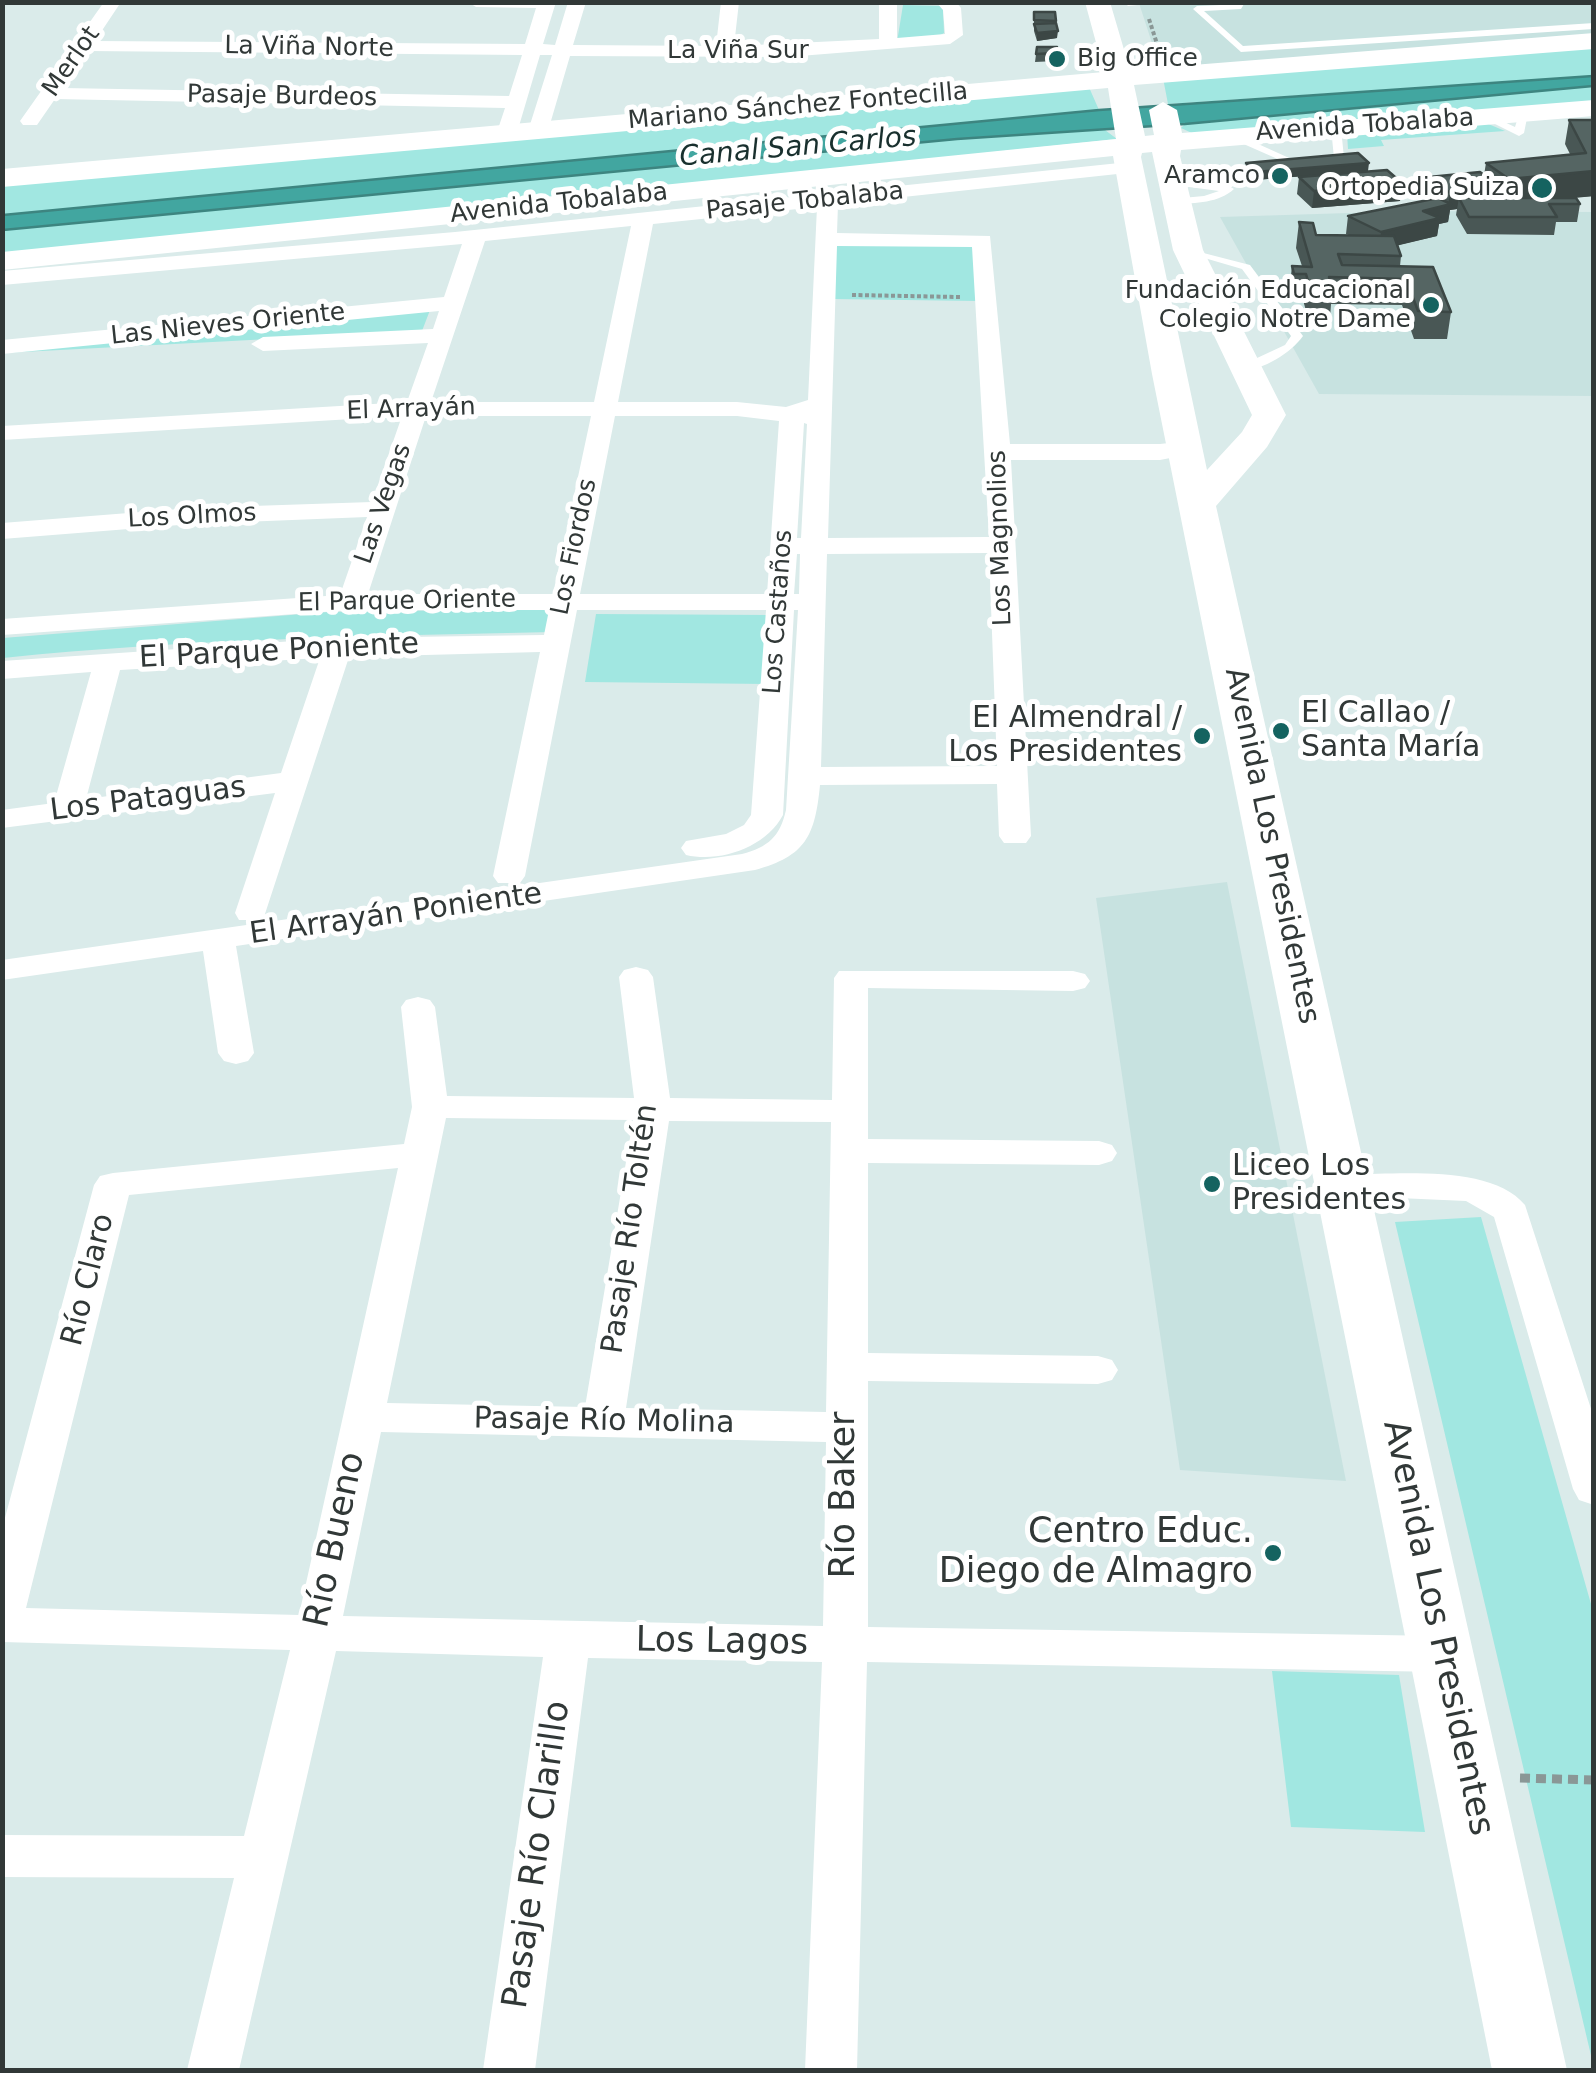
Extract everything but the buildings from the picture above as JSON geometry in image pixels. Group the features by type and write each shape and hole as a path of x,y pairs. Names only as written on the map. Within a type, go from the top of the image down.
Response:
{"street":[{"name":"Merlot","path":"30,121 113,2"},
{"path":"476,2 547,3 514,102 508,134"},
{"path":"538,131 577,2"},
{"path":"724,52 730,2"},
{"path":"888,2 888,46"},
{"name":"La Viña Sur","path":"534,50 724,52 940,41 954,34 952,8 944,2"},
{"path":"1097,2 1128,3 1151,59 1174,198 1188,250 1269,415 1261,434 1197,505"},
{"name":"Avenida Los Presidentes","path":"1097,2 1197,505 1530,2070"},
{"name":"Mariano Sánchez Fontecilla","path":"2,178 538,131 1129,148 1151,59 1594,41"},
{"name":"La Viña Norte","path":"83,46 534,50"},
{"name":"Pasaje Burdeos","path":"50,92 514,102"},
{"name":"Avenida Tobalaba","path":"2,261 1129,148 1165,126 1232,136 1594,108"},
{"path":"1129,148 1157,212 1174,198"},
{"name":"Pasaje Tobalaba","path":"2,278 476,236 828,199 1129,148"},
{"name":"Los Castaños","path":"752,834 766,815 784,546 808,420 824,294 828,199"},
{"name":"Los Fiordos","path":"508,876 642,219"},
{"name":"Las Vegas","path":"351,602 476,236"},
{"name":"Los Magnolios","path":"826,239 982,241 998,452 1015,836"},
{"name":"Las Nieves Oriente","path":"2,348 453,303"},
{"path":"2,358 442,335"},
{"name":"El Arrayán","path":"2,433 414,415 603,414 808,420"},
{"name":"El Arrayán","path":"2,445 414,415"},
{"name":"Los Castaños","path":"786,847 800,826 805,776 814,546 808,420"},
{"path":"998,452 1160,452 1186,448 1211,454 1242,452"},
{"name":"Los Olmos","path":"2,531 192,516 383,509"},
{"path":"784,546 1001,545"},
{"name":"El Parque Oriente","path":"2,627 351,602 812,602"},
{"name":"El Parque Poniente","path":"2,670 338,647 556,643"},
{"path":"251,913 338,647"},
{"path":"67,810 108,661"},
{"path":"805,776 1011,775"},
{"name":"Los Pataguas","path":"2,819 294,781"},
{"name":"El Arrayán Poniente","path":"2,946 508,876 720,844 752,834"},
{"name":"El Arrayán Poniente","path":"2,970 744,863 786,847"},
{"path":"218,941 236,1054"},
{"name":"Pasaje Río Toltén","path":"603,1422 653,1109 636,977"},
{"name":"Río Baker","path":"831,2070 845,1645 851,978 1073,981"},
{"name":"Río Bueno","path":"213,2070 316,1634 430,1107 418,1006"},
{"path":"430,1107 653,1109 1099,1153"},
{"name":"Río Claro","path":"2,1614 113,1185 420,1154"},
{"path":"1344,1186 1466,1189 1482,1192 1506,1205 1512,1214 1594,1489"},
{"path":"846,1367 1098,1370"},
{"name":"Pasaje Río Molina","path":"362,1417 845,1427"},
{"name":"Los Lagos","path":"2,1626 1442,1654"},
{"name":"Pasaje Río Clarillo","path":"509,2070 568,1640"},
{"path":"2,1856 264,1857"}],"lane":[{"path":"1128,3 1161,2"},
{"path":"1240,6 1196,9 1241,49 1594,26"},
{"path":"1336,128 1340,158"},
{"path":"1232,136 1293,162"},
{"path":"1188,250 1246,267 1297,336 1289,347 1246,368"}],"path":[{"path":"1143,3 1151,59"},
{"path":"824,294 986,297"},
{"path":"1466,1767 1514,1778 1594,1780"}],"shaded area":[{"path":"1139,3 1593,3 1593,38 1161,71"},
{"path":"903,5 943,6 944,33 935,38 897,42"},
{"path":"1593,45 1593,76 1168,104 1163,78"},
{"path":"1088,85 1099,110 3,215 3,181"},
{"path":"1593,86 1593,104 1194,134 1181,128 1185,124"},
{"path":"1486,123 1505,131 1381,140 1384,146 1348,149 1347,134"},
{"path":"1105,130 1117,139 3,257 3,230 957,139"},
{"name":"Fundación Educacional Colegio Notre Dame","path":"1414,211 1593,212 1593,396 1319,394 1220,217"},
{"path":"834,244 974,245 978,301 832,299"},
{"path":"430,310 422,331 3,353"},
{"path":"558,609 553,632 208,642 3,658 3,638 328,612"},
{"path":"596,614 770,615 767,684 585,682"},
{"name":"Liceo Los Presidentes","path":"1227,882 1346,1481 1180,1470 1096,898"},
{"path":"1481,1217 1593,1611 1593,2064 1395,1222"},
{"path":"1272,1671 1399,1675 1425,1832 1291,1827"}],"water":[{"name":"Canal San Carlos","path":"1593,76 1593,86 1185,124 957,139 3,230 3,215 1099,110"}],"place":[{"name":"Big Office","path":"1057,59"},
{"name":"Aramco","path":"1280,176"},
{"name":"Ortopedia Suiza","path":"1542,188"},
{"name":"Fundación Educacional Colegio Notre Dame","path":"1431,305"},
{"name":"El Callao / Santa María","path":"1281,731"},
{"name":"El Almendral / Los Presidentes","path":"1202,736"},
{"name":"Liceo Los Presidentes","path":"1212,1184"},
{"name":"Centro Educ. Diego de Almagro","path":"1273,1553"}]}
